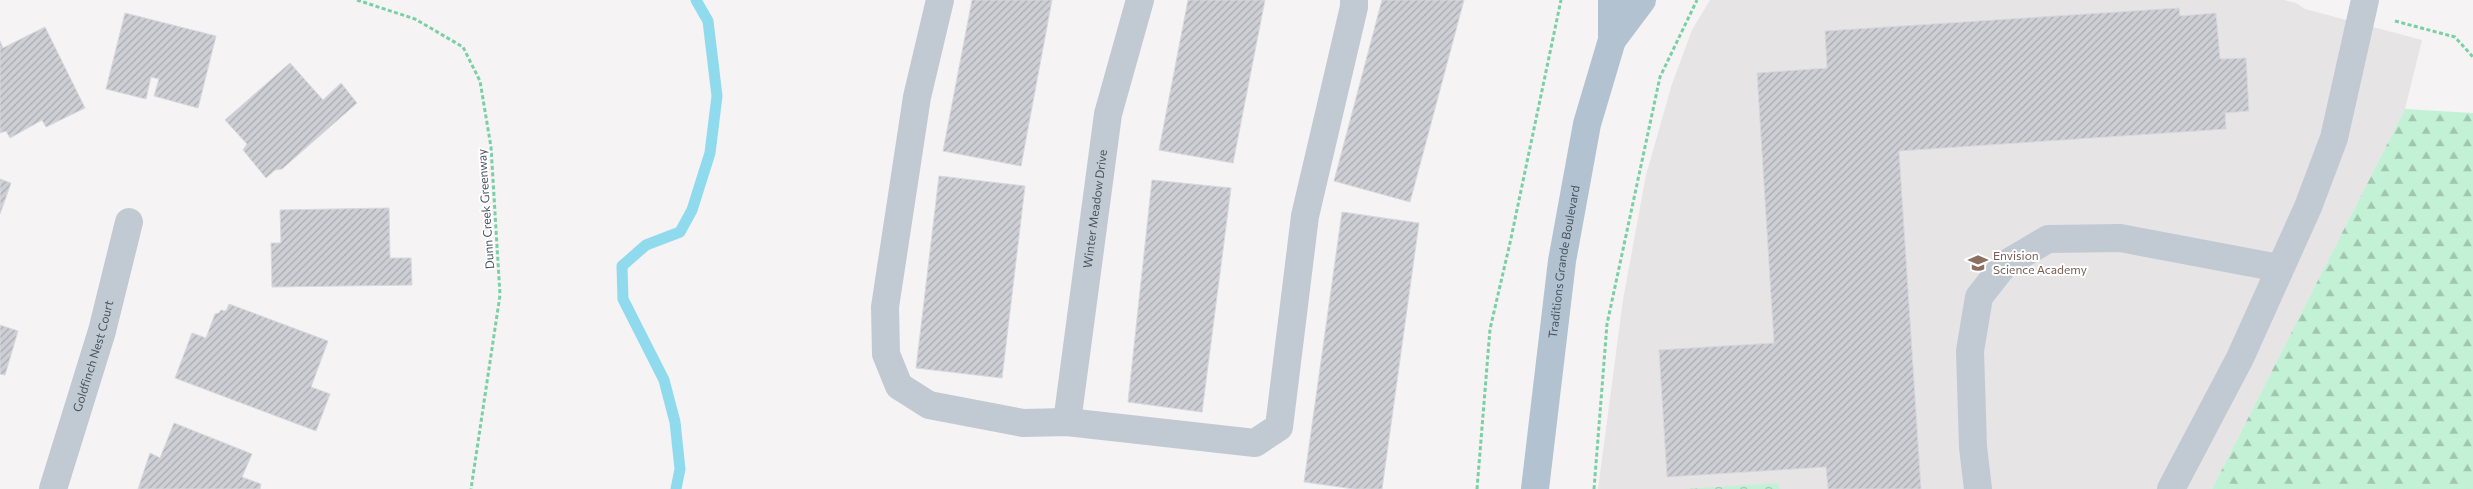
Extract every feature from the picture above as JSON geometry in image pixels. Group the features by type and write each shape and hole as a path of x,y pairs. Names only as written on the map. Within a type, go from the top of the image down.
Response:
{"main road":[{"name":"Traditions Grande Boulevard","path":"1535,489 1562,260 1587,124 1612,40 1612,0"},
{"name":"Traditions Grande Boulevard","path":"1612,40 1642,0"}],"street":[{"path":"940,0 917,97 886,307 886,354 899,386 929,405 1023,423 1067,422 1254,443 1279,427 1305,216 1354,7 1354,0"},
{"name":"Winter Meadow Drive","path":"1067,422 1108,114 1140,0"},
{"path":"2171,489 2240,358 2308,207 2334,138 2364,0"},
{"name":"Goldfinch Nest Court","path":"53,489 102,331 129,222"},
{"path":"1978,489 1973,447 1970,351 1980,297 2004,265 2048,239 2120,238 2279,268"}],"path":[{"name":"Dunn Creek Greenway","path":"357,0 415,19 463,47 480,81 491,147 500,295 471,489"},
{"path":"1477,489 1490,329 1561,0"},
{"path":"1594,489 1607,324 1660,77 1696,0"},
{"path":"2413,27 2455,37 2473,57"}],"shaded area":[{"name":"Envision Science Academy","path":"1710,0 2284,0 2296,3 2305,9 2422,40 2405,109 2212,489 1598,489 1623,300 1646,175 1672,84 1692,30"}],"green space":[{"path":"2405,109 2473,113 2473,489 2212,489"},
{"path":"1778,483 1780,489 1686,489"}],"building":[{"path":"972,0 1052,0 1021,166 943,151"},
{"path":"1188,0 1265,0 1233,163 1159,150"},
{"path":"1382,0 1464,0 1410,202 1334,181"},
{"path":"2179,8 2180,16 2216,13 2220,59 2246,58 2249,111 2225,113 2226,129 1899,151 1921,489 1828,489 1826,467 1667,477 1659,350 1774,343 1757,73 1827,68 1825,31"},
{"path":"125,13 216,36 198,108 154,96 159,79 151,77 146,99 106,89"},
{"path":"45,27 85,108 46,127 42,120 10,138 6,131 0,133 0,41 3,48"},
{"path":"290,63 323,100 341,83 357,103 282,169 275,170 266,178 243,150 247,144 225,120"},
{"path":"939,176 1025,186 1002,378 916,368"},
{"path":"0,179 11,183 0,214"},
{"path":"1152,180 1231,188 1202,412 1128,402"},
{"path":"389,208 390,258 411,258 412,285 272,287 271,243 281,243 280,210"},
{"path":"1342,212 1419,223 1382,489 1354,489 1304,482"},
{"path":"229,304 328,341 311,387 330,394 316,431 175,378 192,333 206,338 215,314 221,310 226,311"},
{"path":"0,325 18,331 5,375 0,374"},
{"path":"174,423 252,454 242,477 261,484 260,489 138,489 150,453 160,458"}],"waterway":[{"path":"676,489 680,469 675,422 664,380 623,299 622,266 646,245 680,232 692,210 710,153 717,96 708,21 696,0"}],"place":[{"name":"Envision Science Academy","path":"1978,263"}]}
